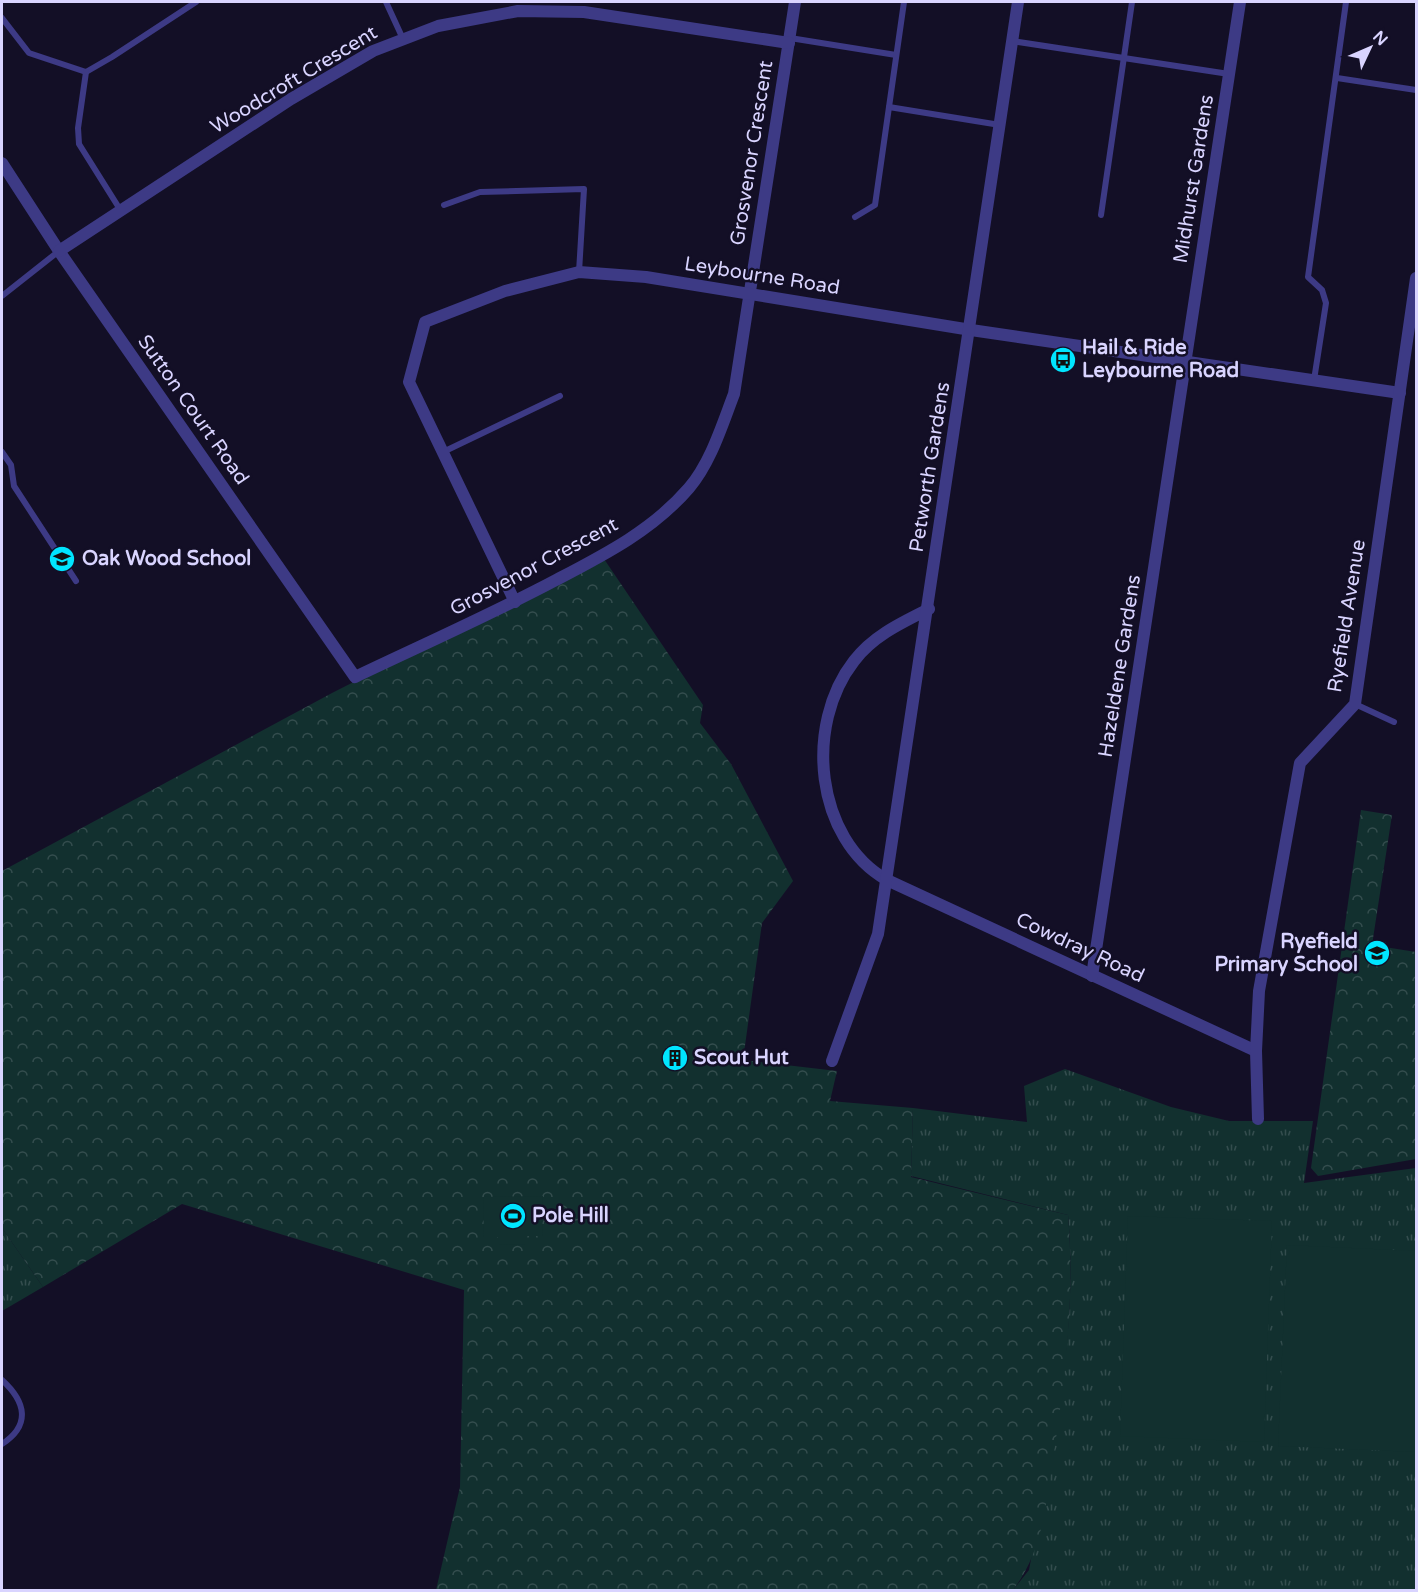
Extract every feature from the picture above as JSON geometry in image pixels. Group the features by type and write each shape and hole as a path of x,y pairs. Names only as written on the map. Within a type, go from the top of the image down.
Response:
{"street":[{"name":"Grosvenor Crescent","path":"355,677 515,602 623,545 670,508 691,486 718,436 734,394 795,2"},
{"path":"970,330 1018,2"},
{"name":"Midhurst Gardens","path":"1186,362 1240,2"},
{"name":"Woodcroft Crescent","path":"59,251 291,99 373,51 438,26 518,11 584,12 789,40"},
{"name":"Sutton Court Road","path":"2,163 59,251 355,677"},
{"name":"Leybourne Road","path":"515,602 409,382 425,322 505,291 579,272 645,277 970,330 1400,393"},
{"name":"Ryefield Avenue","path":"1258,1119 1256,1051 1259,991 1300,763 1354,704 1416,278"},
{"name":"Petworth Gardens","path":"832,1061 878,934 970,330"},
{"name":"Hazeldene Gardens","path":"1092,976 1186,362"},
{"path":"888,880 868,869 851,849 836,824 826,792 823,764 826,736 841,683 854,661 873,641 897,625 929,609"},
{"name":"Cowdray Road","path":"888,880 1256,1051"}],"lane":[{"path":"121,211 79,144 78,129 86,72 196,2"},
{"path":"386,2 404,39"},
{"path":"855,217 875,205 904,2"},
{"path":"1101,215 1132,2"},
{"path":"1314,381 1326,303 1322,290 1308,277 1346,2"},
{"path":"2,18 29,53 86,72"},
{"path":"789,40 896,55"},
{"path":"1012,41 1229,74"},
{"path":"1337,78 1416,90"},
{"path":"889,107 1000,125"},
{"path":"444,206 480,192 584,189 579,272"},
{"path":"2,296 59,251"},
{"path":"443,452 560,396"},
{"path":"2,452 10,465 14,486 76,580"},
{"path":"1354,704 1394,723"},
{"path":"2,1380 16,1398 22,1411 22,1420 13,1437 2,1444"}],"green space":[{"path":"602,556 703,705 700,723 731,764 793,881 762,923 743,1060 837,1071 830,1101 913,1108 911,1177 1068,1215 1070,1304 1068,1334 1046,1507 1031,1558 1013,1590 436,1590 460,1487 464,1290 182,1204 43,1287 2,1228 2,871 332,693"},
{"path":"1361,810 1392,815 1372,945 1416,952 1416,1159 1318,1176 1311,1168"},
{"path":"1065,1069 1171,1107 1229,1121 1313,1121 1304,1183 1416,1168 1416,1590 1013,1590 1029,1570 1061,1394 1070,1305 1068,1215 911,1176 913,1108 1027,1122 1024,1086"},
{"name":"Pole Hill","path":"543,1196 542,1236 526,1236 526,1244 498,1245 498,1237 484,1237 483,1197"},
{"path":"1128,1216 1272,1221 1264,1442 1120,1436"},
{"path":"2,1228 43,1287 2,1311"},
{"path":"1287,1245 1416,1251 1416,1452 1278,1446"}],"place":[{"name":"Hail & Ride Leybourne Road","path":"1063,360"},
{"name":"Oak Wood School","path":"62,559"},
{"name":"Ryefield Primary School","path":"1377,953"},
{"name":"Scout Hut","path":"675,1058"},
{"name":"Pole Hill","path":"513,1216"}]}
